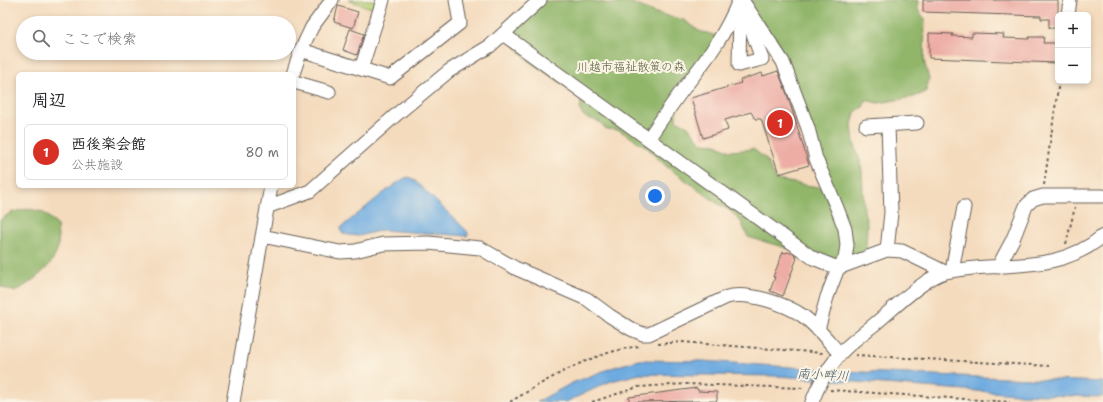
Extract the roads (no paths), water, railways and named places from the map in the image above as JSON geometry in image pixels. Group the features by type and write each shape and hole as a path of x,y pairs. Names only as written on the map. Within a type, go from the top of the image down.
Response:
{"street":[{"path":"294,72 301,50 312,27 332,0"},
{"path":"361,69 382,0"},
{"path":"301,50 390,78 460,23 456,0"},
{"path":"267,207 310,192 397,114 449,72 490,46 540,0"},
{"path":"648,139 684,88 705,62 732,19 740,0"},
{"path":"740,0 783,62 808,128 816,159 845,229 847,245 845,259 838,268 827,297 818,330"},
{"path":"1068,12 1070,0"},
{"path":"503,34 813,258 838,268 887,250 902,250 948,272"},
{"path":"296,83 329,92"},
{"path":"866,126 917,123"},
{"path":"887,250 891,214 888,125"},
{"path":"233,402 271,188"},
{"path":"998,267 1013,239 1026,206 1033,199 1043,196 1103,196"},
{"path":"948,272 964,207"},
{"path":"262,236 340,252 355,251 383,244 428,243 480,248 515,268 587,299 610,316 631,329 643,334 649,334 734,295 771,301 803,316 840,354"},
{"path":"812,402 817,388 840,354 922,284 948,272 1046,263 1085,249 1103,236"}],"water":[{"path":"408,177 413,179 467,231 467,236 382,230 359,236 342,233 340,229 344,225 403,179"},
{"name":"南小畔川","path":"639,360 703,361 862,372 1103,382 1103,397 1017,394 777,376 640,374 611,381 566,402 537,402 572,383 614,367"}],"place":[{"name":"西後楽会館","path":"780,123"}],"park label":[{"name":"川越市福祉散策の森","path":"631,67"}]}
